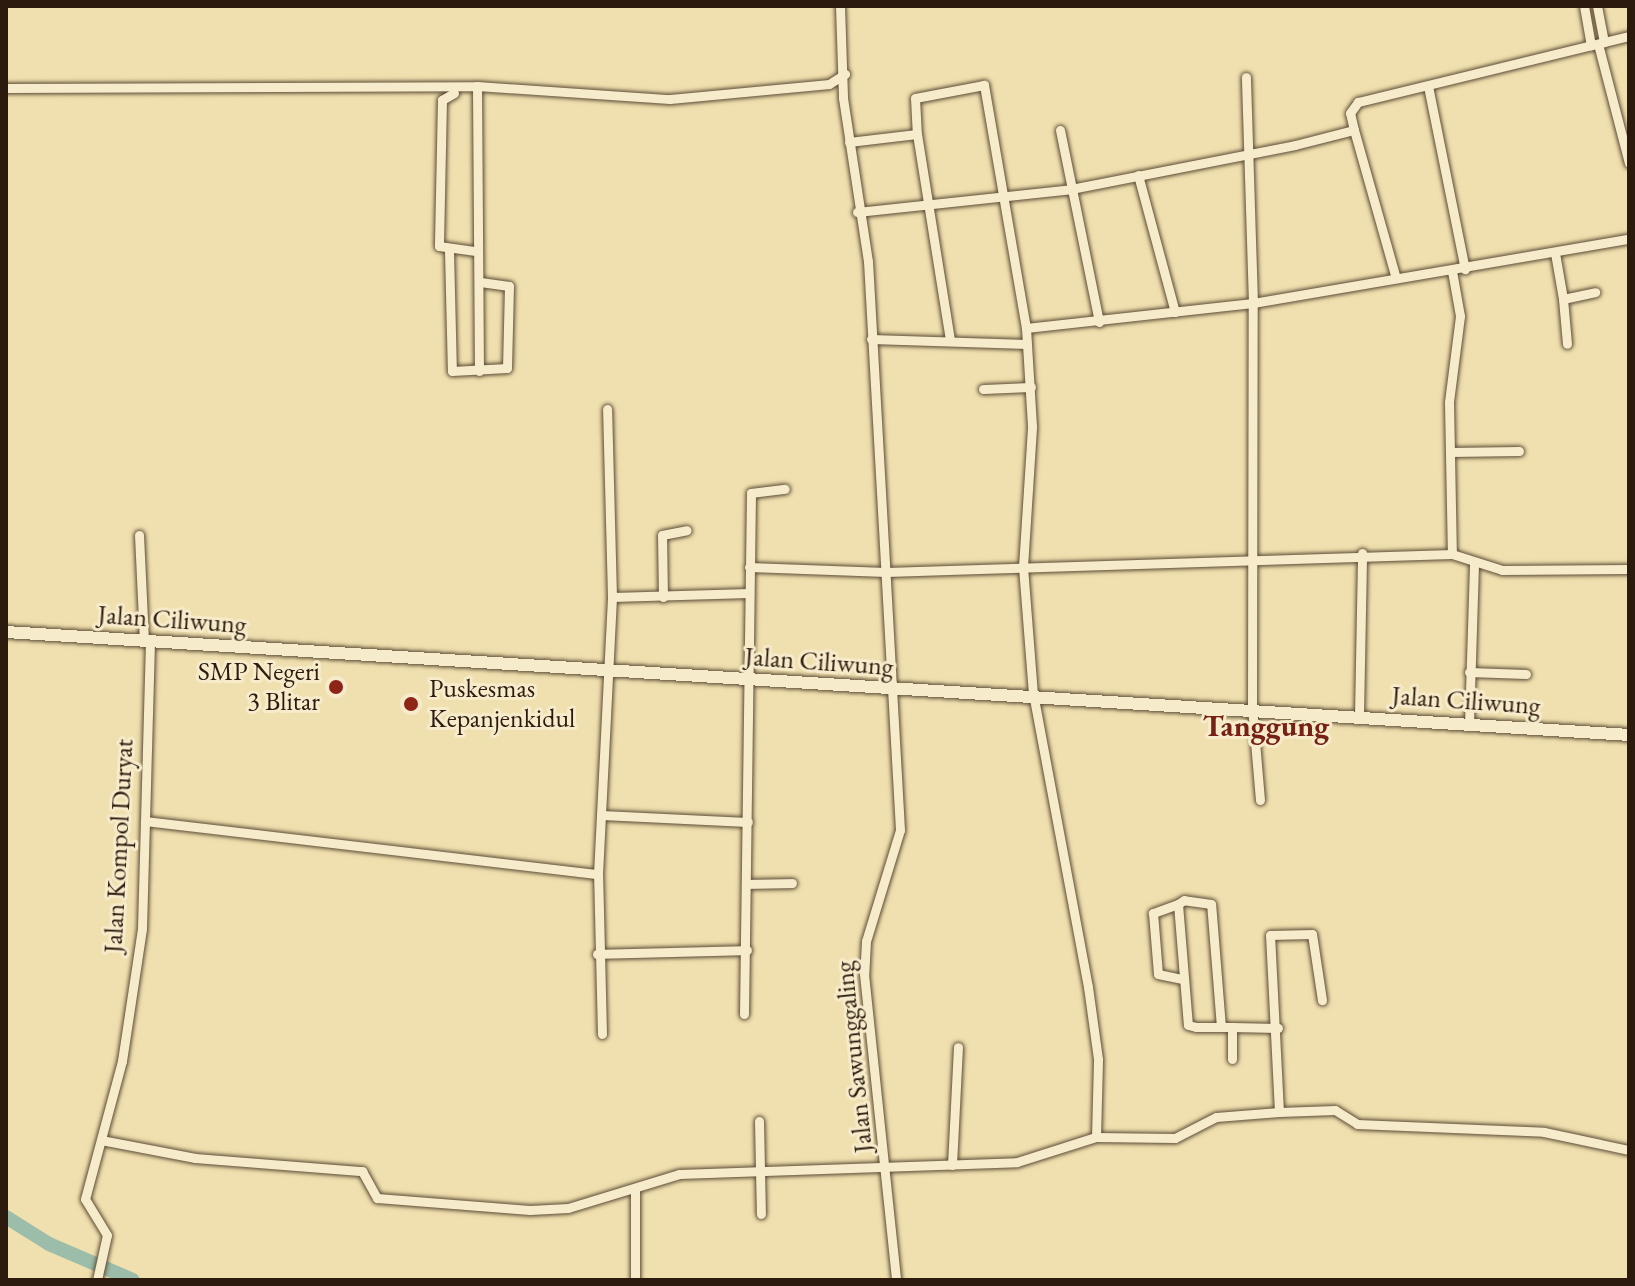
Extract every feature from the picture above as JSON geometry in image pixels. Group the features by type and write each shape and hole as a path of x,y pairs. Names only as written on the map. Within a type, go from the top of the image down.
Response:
{"main road":[{"name":"Jalan Ciliwung","path":"6,632 892,690 1033,694 1252,707 1629,735"}],"street":[{"name":"Jalan Sawunggaling","path":"840,6 845,74 843,98 871,339 899,837 866,941 865,989 887,1165 896,1280"},
{"path":"1584,6 1598,44 1629,163"},
{"path":"1597,6 1598,44"},
{"path":"1396,278 1350,113 1358,102 1629,36"},
{"path":"6,88 477,90 670,99 829,84 845,74"},
{"path":"1246,77 1251,154 1253,303 1255,559 1252,707 1260,800"},
{"path":"829,84 843,98"},
{"path":"950,339 917,134 915,98 984,85 1026,328 1031,387 1023,567 1033,694 1098,1059 1096,1137"},
{"path":"1428,86 1465,269"},
{"path":"477,90 442,100 439,246 448,255 449,368 479,371 507,368 509,286 480,282"},
{"path":"477,90 479,371"},
{"path":"1060,130 1099,322"},
{"path":"857,212 1004,199 1071,189 1251,154 1354,130"},
{"path":"849,142 917,134"},
{"path":"1138,175 1175,312"},
{"path":"1026,328 1253,303 1629,239"},
{"path":"1555,253 1567,344"},
{"path":"448,255 476,255"},
{"path":"1452,271 1460,316 1450,452 1452,554"},
{"path":"1563,299 1595,292"},
{"path":"871,339 950,339 1027,344"},
{"path":"983,389 1031,387"},
{"path":"602,1034 597,954 598,874 612,597 607,409"},
{"path":"1450,452 1519,451"},
{"path":"744,1014 752,490 785,489"},
{"path":"663,597 663,531 687,530"},
{"name":"Jalan Kompol Duryat","path":"97,1280 106,1241 85,1204 122,1061 125,1023 142,928 138,893 145,821 147,640 139,535"},
{"path":"1359,715 1362,553"},
{"path":"749,567 886,572 1362,553 1452,554 1502,570 1629,569"},
{"path":"1469,724 1474,562"},
{"path":"612,597 749,593"},
{"path":"1469,672 1526,674"},
{"path":"601,815 748,822"},
{"path":"145,821 598,874"},
{"path":"748,884 792,883"},
{"path":"1178,904 1188,1025 1278,1028"},
{"path":"1182,979 1160,979 1153,913 1157,906 1211,904 1221,1027"},
{"path":"1279,1112 1278,1028 1270,935 1312,934 1322,1000"},
{"path":"597,954 747,950"},
{"path":"1232,1027 1232,1059"},
{"path":"952,1165 958,1047"},
{"path":"101,1140 195,1158 362,1171 377,1198 558,1209 613,1190 635,1191 679,1174 952,1165 1032,1159 1096,1137 1175,1138 1216,1117 1279,1112 1335,1110 1357,1124 1544,1132 1629,1150"},
{"path":"759,1121 761,1214"},
{"path":"635,1191 635,1278"}],"waterway":[{"path":"6,1217 49,1244 133,1280"}],"place":[{"name":"SMP Negeri 3 Blitar","path":"336,687"},
{"name":"Puskesmas Kepanjenkidul","path":"411,704"}],"district":[{"name":"Tanggung","path":"1266,726"}]}
